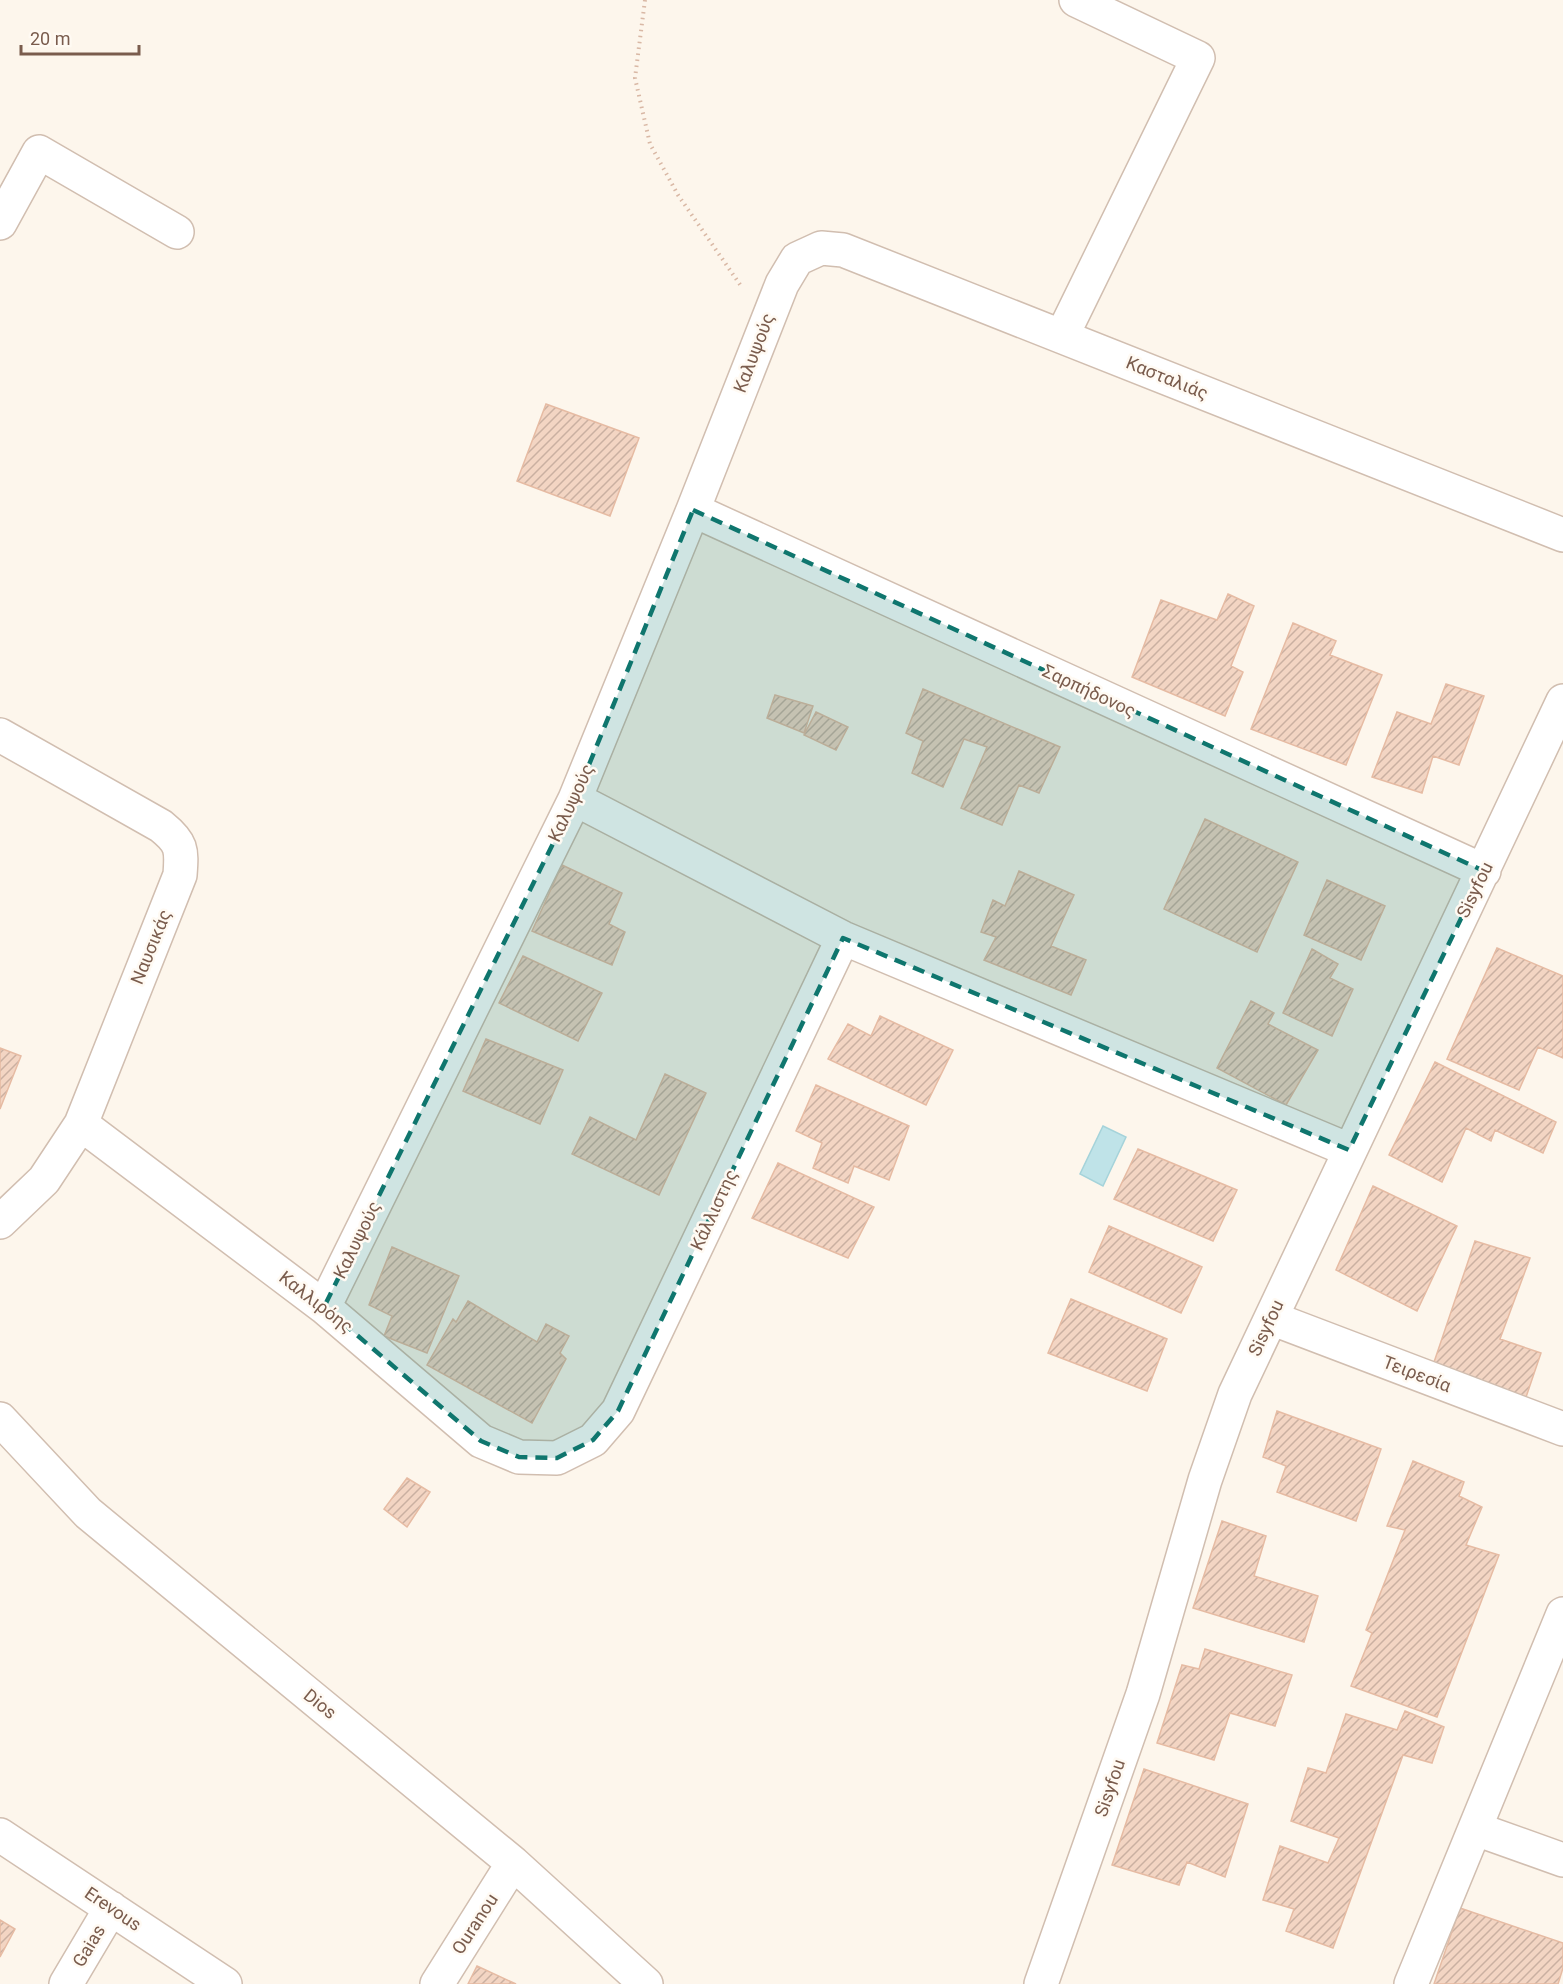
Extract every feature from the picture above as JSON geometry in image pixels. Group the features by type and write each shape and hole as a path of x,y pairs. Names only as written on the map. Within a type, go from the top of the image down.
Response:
{"street":[{"path":"1062,336 1198,58 1076,0"},
{"path":"0,223 39,152 177,232"},
{"name":"Κασταλιάς","path":"782,284 797,260 821,248 843,250 1563,535"},
{"name":"Καλυψούς","path":"324,1307 574,798 693,510 782,284"},
{"name":"Σαρπήδονος","path":"693,510 1484,871"},
{"name":"Sisyfou","path":"1041,1984 1143,1694 1205,1480 1235,1394 1348,1150 1484,871 1563,701"},
{"name":"Ναυσικάς","path":"0,735 161,826 177,839 181,854 180,875 81,1124 44,1180 0,1222"},
{"path":"574,798 843,938 1348,1150"},
{"name":"Κάλλιστης","path":"557,1458 593,1440 618,1411 843,938"},
{"name":"Καλλιρόης","path":"81,1124 324,1307 481,1441 519,1457 557,1458"},
{"name":"Τειρεσία","path":"1271,1318 1563,1429"},
{"name":"Dios","path":"0,1419 88,1513 513,1863 646,1984"},
{"path":"1412,1984 1563,1614"},
{"path":"1476,1828 1563,1860"},
{"name":"Erevous","path":"0,1835 225,1984"},
{"name":"Ouranou","path":"437,1984 513,1863"},
{"name":"Gaias","path":"66,1984 111,1908"}],"path":[{"path":"645,0 635,78 650,144 678,195 766,321"}],"highlighted area":[{"path":"693,510 1484,871 1349,1150 843,938 618,1411 593,1440 557,1458 519,1457 481,1441 324,1307 575,799"}],"water":[{"path":"1103,1126 1126,1137 1103,1186 1080,1174"}],"building":[{"path":"546,404 639,438 610,516 517,481"},
{"path":"1228,594 1254,606 1231,666 1243,672 1225,716 1132,677 1161,600 1217,620"},
{"path":"1293,623 1336,641 1330,655 1382,675 1346,765 1251,729"},
{"path":"1446,684 1484,696 1459,765 1433,756 1422,793 1372,777 1397,712 1431,724"},
{"path":"923,689 1060,747 1039,793 1019,785 1002,825 961,808 987,747 964,739 943,787 912,773 923,741 906,733"},
{"path":"775,695 813,706 804,733 767,718"},
{"path":"816,712 848,727 836,750 804,735"},
{"path":"1205,819 1298,862 1257,952 1164,909"},
{"path":"562,865 622,893 609,924 625,932 612,965 532,931"},
{"path":"1019,871 1074,895 1051,946 1086,960 1071,995 984,960 996,937 981,932 993,900 1005,906"},
{"path":"1327,880 1385,906 1361,960 1304,935"},
{"path":"1497,948 1563,976 1563,1058 1538,1047 1519,1090 1447,1059"},
{"path":"1312,949 1338,964 1330,978 1353,989 1332,1036 1283,1013"},
{"path":"523,956 602,993 578,1041 499,1003"},
{"path":"1251,1001 1274,1013 1268,1024 1318,1050 1286,1105 1217,1068"},
{"path":"880,1016 953,1050 926,1105 828,1059 848,1024 871,1036"},
{"path":"486,1039 563,1070 540,1124 463,1091"},
{"path":"0,1048 21,1056 0,1109"},
{"path":"1435,1062 1556,1122 1543,1153 1495,1130 1491,1141 1466,1128 1442,1182 1389,1155"},
{"path":"665,1074 706,1093 659,1195 572,1154 590,1117 636,1140"},
{"path":"816,1085 909,1126 889,1180 854,1166 848,1183 813,1168 822,1143 796,1131"},
{"path":"1138,1149 1237,1190 1213,1241 1114,1199"},
{"path":"778,1163 874,1207 848,1258 752,1218"},
{"path":"1373,1186 1457,1226 1417,1311 1336,1270"},
{"path":"1109,1226 1202,1267 1181,1313 1089,1272"},
{"path":"1475,1241 1530,1258 1500,1339 1541,1353 1524,1403 1431,1371"},
{"path":"392,1247 459,1276 427,1353 384,1336 392,1316 369,1305"},
{"path":"1071,1299 1167,1339 1147,1391 1048,1353"},
{"path":"468,1301 537,1342 546,1324 569,1336 560,1353 566,1359 532,1423 427,1365 453,1319 456,1322"},
{"path":"1277,1411 1381,1449 1356,1521 1277,1492 1286,1466 1263,1457"},
{"path":"1413,1461 1464,1482 1459,1496 1482,1507 1466,1545 1499,1555 1437,1717 1351,1686 1372,1633 1366,1630 1405,1530 1387,1526"},
{"path":"407,1478 430,1492 407,1527 384,1509"},
{"path":"1222,1521 1266,1536 1254,1576 1318,1596 1304,1642 1193,1608"},
{"path":"1205,1649 1292,1675 1275,1726 1230,1713 1214,1760 1157,1743 1182,1665 1199,1669"},
{"path":"1405,1711 1444,1727 1432,1763 1403,1755 1333,1948 1286,1931 1294,1909 1263,1900 1280,1846 1328,1863 1339,1838 1291,1821 1308,1768 1326,1773 1346,1714 1397,1730"},
{"path":"1144,1769 1248,1804 1225,1877 1187,1862 1179,1885 1112,1865"},
{"path":"1460,1908 1563,1943 1563,1968 1558,1984 1434,1984"},
{"path":"0,1920 15,1929 0,1957"},
{"path":"477,1966 516,1984 468,1984"}]}
